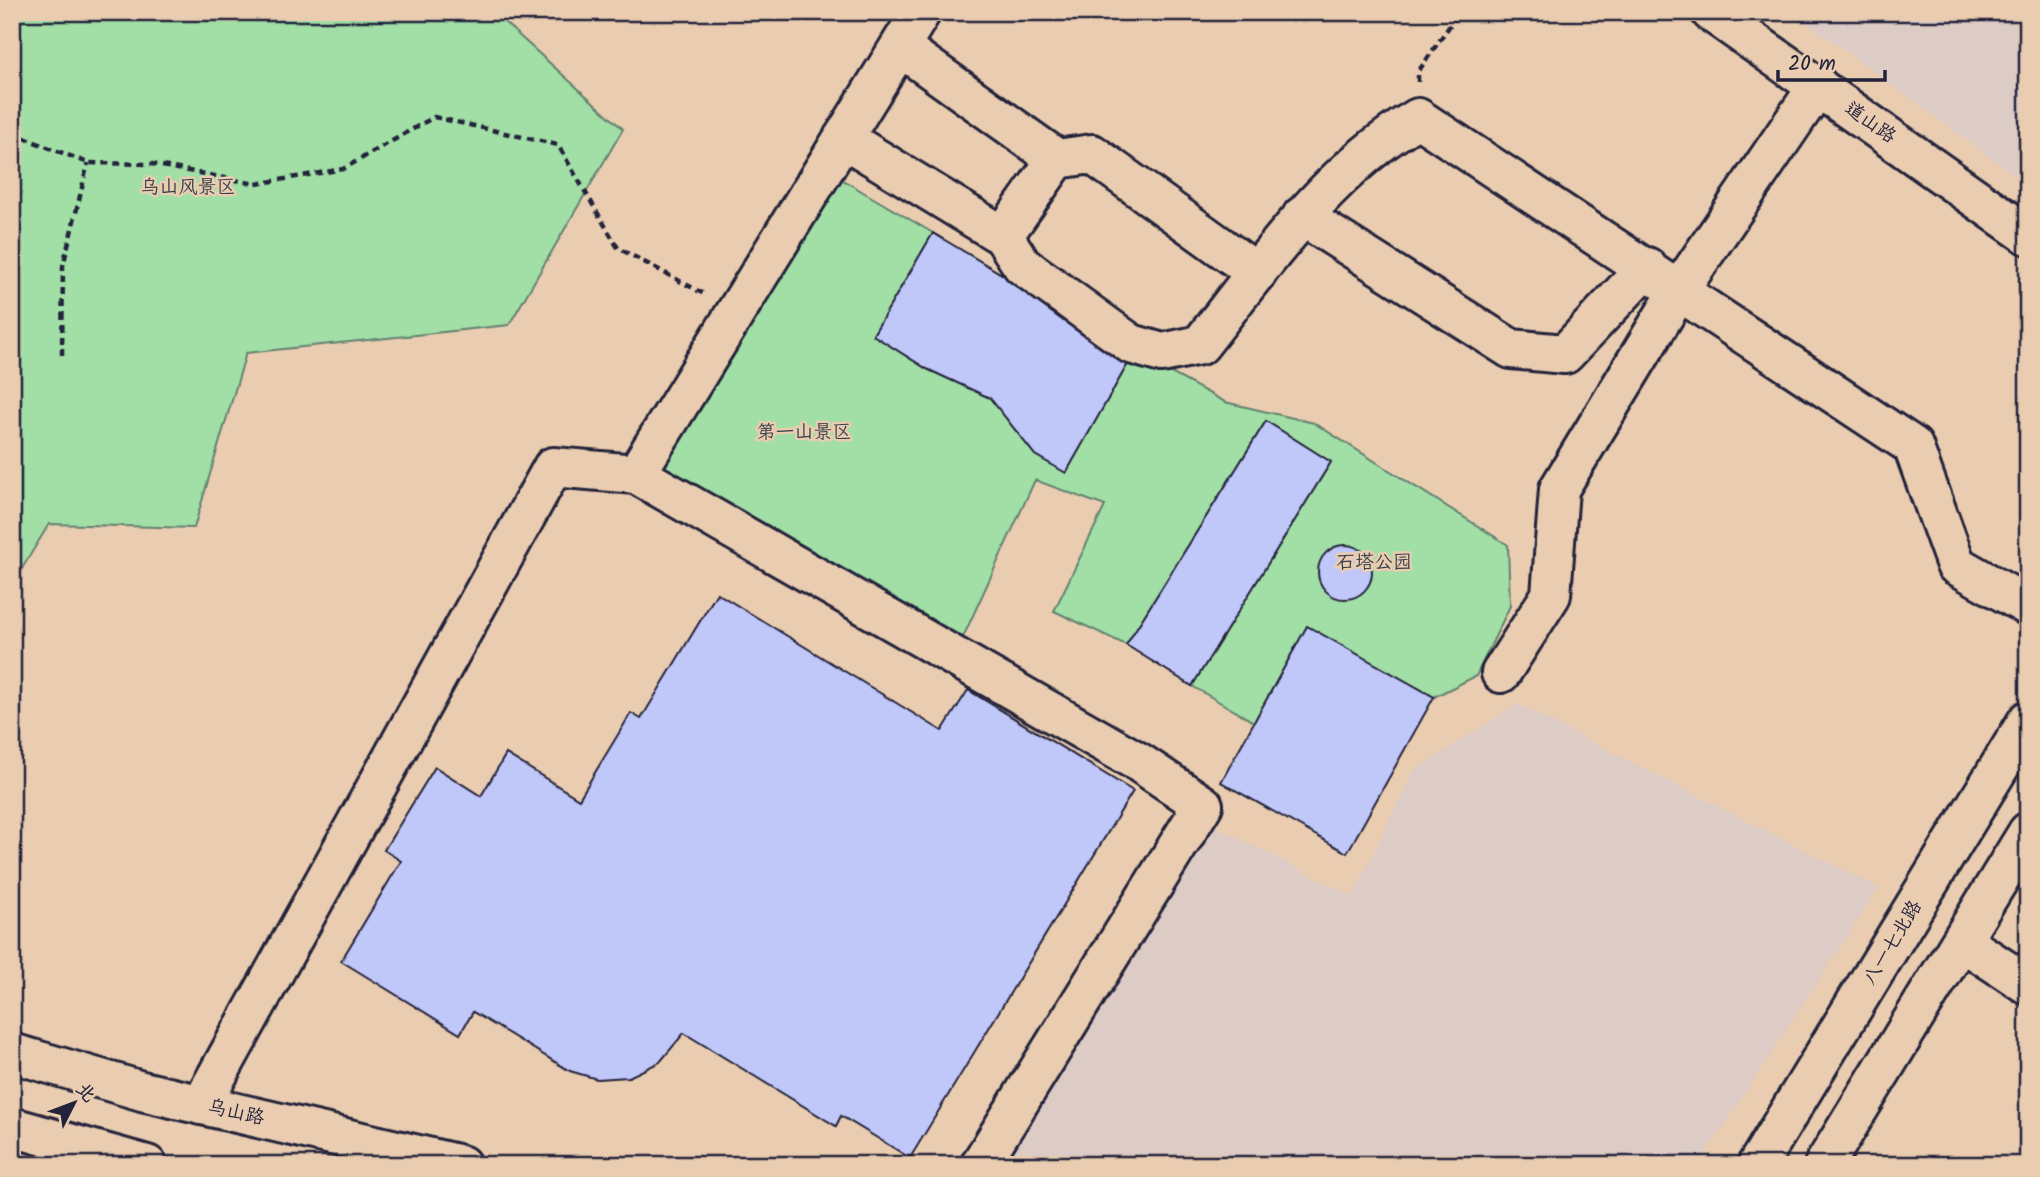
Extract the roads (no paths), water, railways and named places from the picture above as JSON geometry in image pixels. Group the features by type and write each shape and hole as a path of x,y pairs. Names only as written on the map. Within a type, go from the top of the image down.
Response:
{"street":[{"path":"636,474 921,12"},
{"name":"道山路","path":"1711,12 2028,234"},
{"path":"900,47 1057,159 1092,154 1257,273"},
{"path":"1501,673 1550,596 1559,489 1680,289 1818,86"},
{"path":"843,138 1003,236 1022,265 1131,344 1162,353 1200,345 1302,216 1392,133 1418,118 1647,267 1913,446 1956,565 2028,606"},
{"path":"1003,236 1057,159"},
{"path":"1302,216 1511,349 1565,354 1647,267"},
{"path":"201,1105 554,467 636,474 1140,763 1203,805 980,1165"},
{"name":"八一七北路","path":"1758,1165 2028,720"},
{"path":"1824,1165 2028,832"},
{"path":"1963,942 2028,985"},
{"name":"乌山路","path":"12,1053 142,1091 461,1165"},
{"path":"12,1127 147,1165"}],"park label":[{"name":"乌山风景区","path":"188,188"},
{"name":"第一山景区","path":"804,433"},
{"name":"石塔公园","path":"1374,563"}]}
